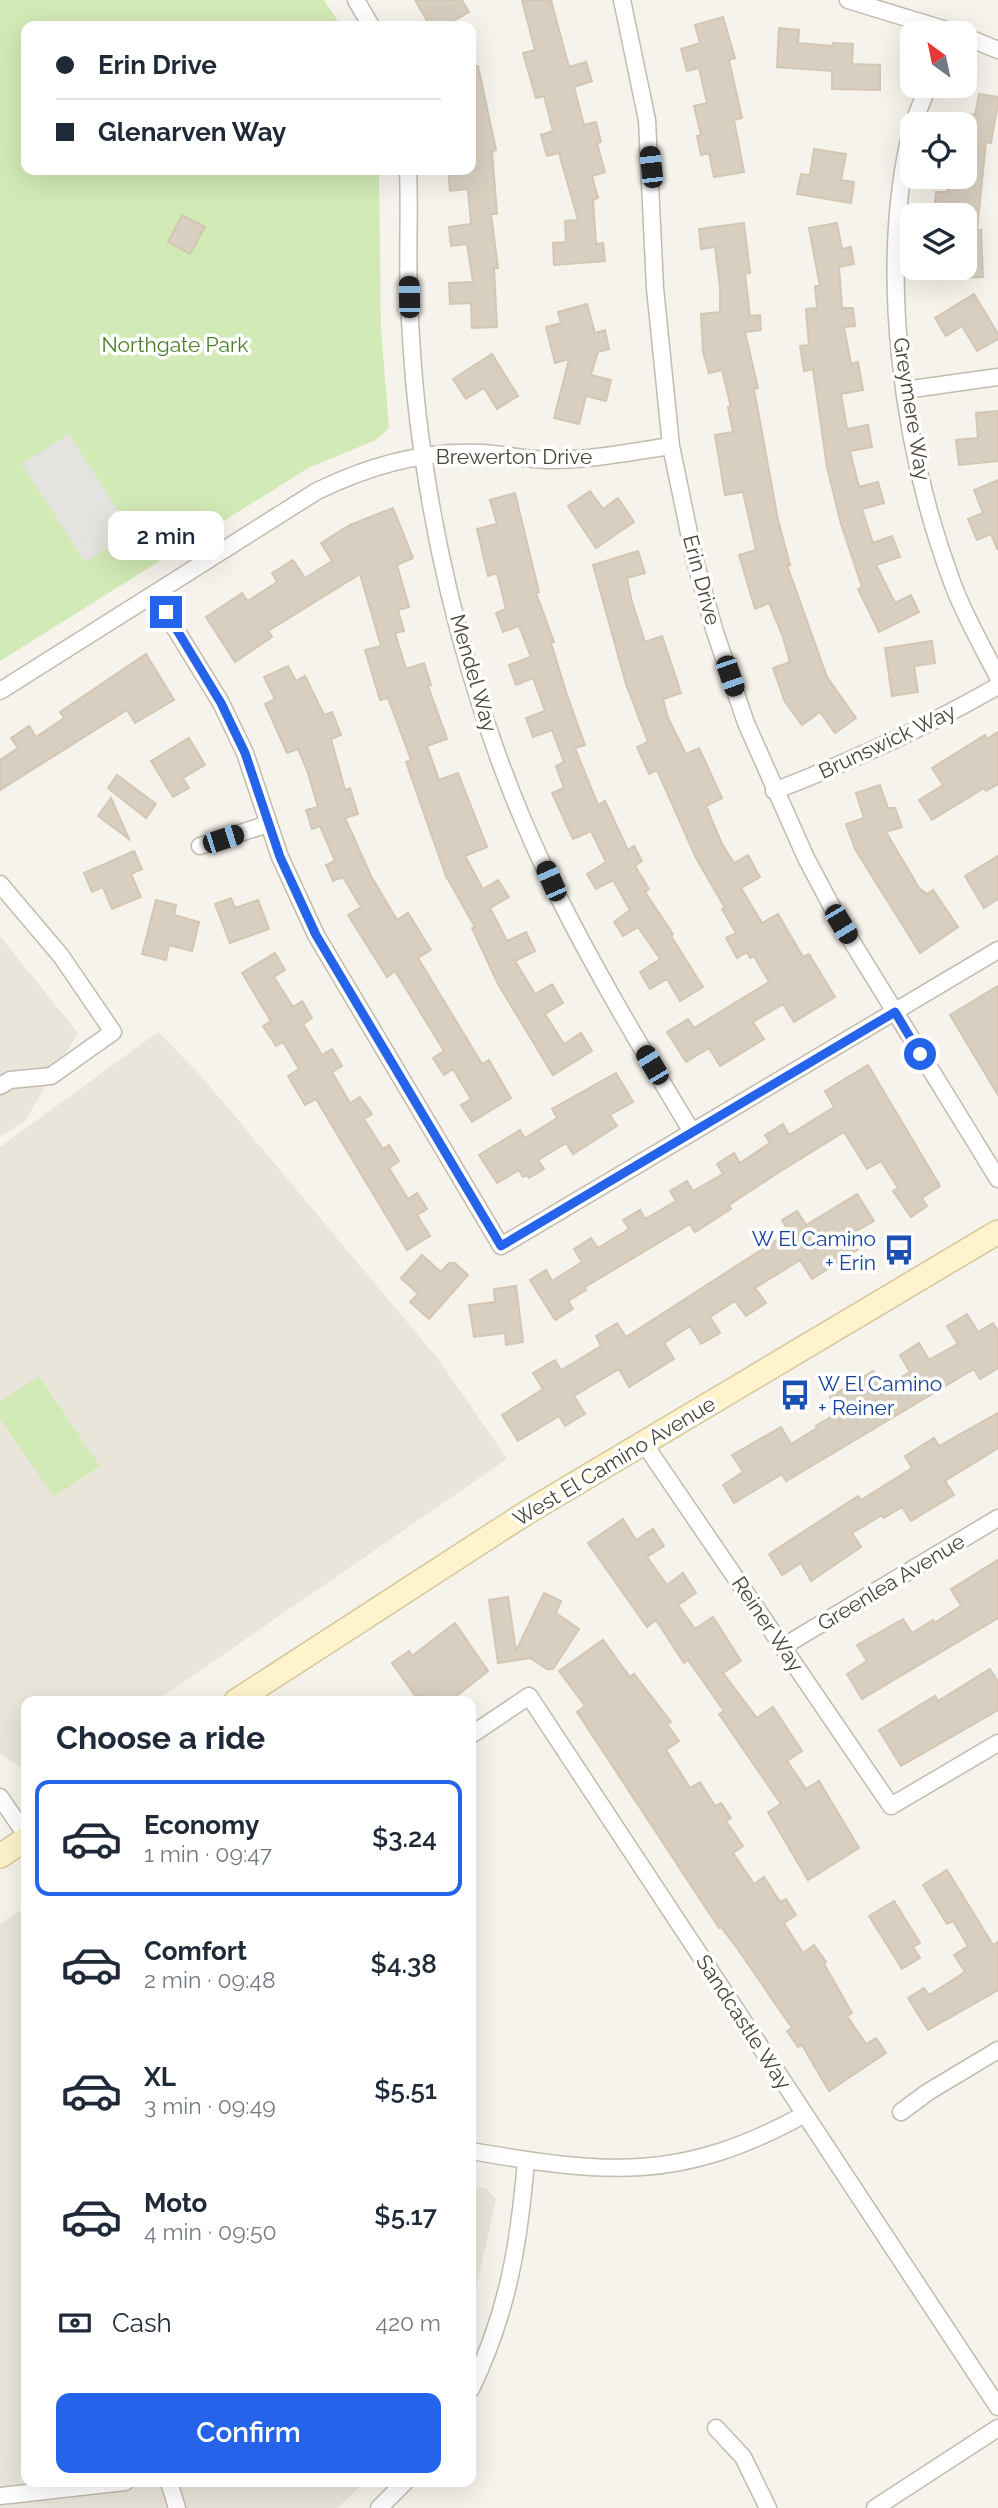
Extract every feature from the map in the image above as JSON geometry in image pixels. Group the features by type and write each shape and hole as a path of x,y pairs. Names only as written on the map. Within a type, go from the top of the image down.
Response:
{"main road":[{"name":"West El Camino Avenue","path":"244,1696 526,1513 998,1232"},
{"path":"0,1856 21,1841"}],"street":[{"path":"356,0 368,21"},
{"name":"Erin Drive","path":"622,0 647,120 655,288 671,446 694,557 714,629 746,723 774,791 841,924 998,1179"},
{"path":"848,0 915,21"},
{"path":"977,42 998,50"},
{"name":"Mendel Way","path":"408,175 409,297 423,455 442,558 467,660 500,760 551,881 586,952 692,1132"},
{"name":"Greymere Way","path":"900,186 897,240 898,309 905,390 922,481 939,544 968,621 998,677"},
{"path":"905,390 998,377"},
{"name":"Brewerton Drive","path":"0,691 317,491 375,466 423,455 480,453 546,460 580,460 671,446"},
{"path":"154,594 221,703 245,753 268,824 316,935 501,1246 998,950"},
{"name":"Brunswick Way","path":"774,791 863,757 931,725 998,686"},
{"path":"200,846 268,824"},
{"path":"0,884 61,956 113,1032 51,1076 10,1080 0,1086"},
{"name":"Reiner Way","path":"643,1442 891,1806 998,1743"},
{"name":"Greenlea Avenue","path":"783,1646 998,1518"},
{"name":"Sandcastle Way","path":"476,1732 529,1696 998,2407"},
{"path":"0,1797 21,1829"},
{"path":"901,2112 928,2092 998,2050"},
{"path":"476,2152 594,2169 667,2166 738,2147 805,2114"},
{"path":"476,2378 491,2346 511,2282 526,2161"},
{"path":"716,2428 743,2457 768,2508"},
{"path":"875,2508 998,2428"},
{"path":"0,2496 80,2487"},
{"path":"171,2487 177,2508"},
{"path":"379,2508 400,2487"}],"shaded area":[{"path":"69,434 132,533 85,562 22,464"},
{"path":"0,936 78,1033 24,1122 0,1137"},
{"path":"158,1032 202,1077 439,1360 507,1459 163,1696 21,1696 21,1768 0,1753 0,1147"},
{"path":"21,1910 21,2487 360,2487 337,2508 0,2508 0,1924"},
{"path":"476,2187 486,2188 496,2199 476,2289"}],"green space":[{"name":"Northgate Park","path":"0,0 324,0 338,21 21,21 21,175 379,175 381,329 389,428 376,440 310,467 0,661"},
{"path":"39,1376 100,1466 54,1497 0,1419 0,1402"}],"building":[{"path":"415,0 462,0 469,12 453,21 427,21"},
{"path":"522,0 551,0 569,67 586,62 592,81 574,87 584,125 596,122 601,142 597,143 605,172 592,176 598,198 593,200 596,244 603,243 605,261 554,265 553,243 566,242 565,221 578,220 559,153 547,156 541,135 553,131 544,96 536,98 523,53 535,50"},
{"path":"723,17 735,58 729,60 742,118 734,120 744,172 714,177 709,153 701,155 697,136 701,135 694,106 707,103 699,68 687,71 681,49 700,43 695,25"},
{"path":"779,28 799,30 798,43 833,46 833,43 853,44 852,64 880,65 880,90 832,89 832,71 777,67"},
{"path":"478,66 496,150 492,151 497,214 491,214 498,268 494,268 497,327 472,328 471,303 450,304 449,283 473,282 467,244 451,246 449,227 471,224 468,189 450,191 448,175 476,175"},
{"path":"979,94 998,97 991,143 986,142 977,230 977,203 935,203 936,192 947,192 947,189 977,189 976,112"},
{"path":"814,149 846,154 841,180 854,182 851,203 797,194 801,174 810,175"},
{"path":"182,215 205,227 190,254 168,242"},
{"path":"744,223 750,273 745,274 750,316 760,315 761,330 745,332 758,388 754,389 778,520 790,565 787,565 827,677 856,718 835,733 820,712 802,725 785,702 773,668 790,662 783,637 769,603 755,609 739,555 756,550 743,492 725,495 715,435 733,432 728,407 731,407 722,370 709,373 703,352 701,314 720,312 720,287 715,247 701,249 699,229"},
{"path":"837,223 842,249 851,247 854,264 839,267 842,308 853,308 855,326 844,327 851,364 858,362 863,390 841,394 847,429 868,425 872,447 850,451 859,487 878,482 884,503 862,509 873,543 892,536 900,557 876,565 895,603 911,595 919,612 879,632 858,589 862,587 841,524 827,467 813,369 804,371 800,346 809,345 806,309 817,308 815,286 820,286 809,228"},
{"path":"977,230 981,230 983,277 977,277"},
{"path":"974,294 998,334 998,339 977,351 962,326 946,336 935,318"},
{"path":"587,304 595,333 605,330 609,349 598,352 591,375 611,380 606,401 586,396 579,424 554,418 569,359 555,363 546,327 561,323 558,312"},
{"path":"492,354 518,396 497,409 484,388 466,399 453,379"},
{"path":"998,411 998,461 959,465 956,440 978,438 976,413"},
{"path":"998,480 997,549 991,534 977,540 968,519 983,513 974,490"},
{"path":"590,491 603,509 618,498 634,522 596,548 568,506"},
{"path":"515,493 539,592 536,593 585,745 575,748 598,805 605,801 628,850 634,846 642,861 635,866 649,889 645,892 703,987 680,1001 667,979 650,989 640,972 660,959 638,927 623,936 614,922 630,910 613,880 596,889 587,874 606,862 591,831 573,839 552,793 564,788 556,766 564,762 552,730 533,737 526,718 545,711 533,678 516,685 509,665 531,657 519,626 503,632 496,613 506,609 497,573 488,576 477,529 497,524 490,500"},
{"path":"393,508 413,558 397,565 409,607 398,610 404,631 395,633 406,669 424,663 431,685 428,686 447,739 427,746 439,780 458,773 487,847 465,856 483,889 498,880 509,897 490,908 507,941 526,932 535,951 515,961 535,994 552,984 563,1003 545,1014 564,1044 581,1033 592,1051 553,1075 498,984 472,928 475,927 446,876 406,762 411,760 388,698 380,700 365,650 381,646 360,574 268,631 272,637 235,662 206,617 242,593 248,601 277,582 272,573 293,560 305,578 332,561 321,543 350,525"},
{"path":"638,551 645,573 627,578 632,602 645,642 662,636 681,693 663,699 668,718 686,754 699,748 722,798 706,806 722,844 734,863 748,855 760,877 741,888 762,923 778,914 803,957 809,954 835,997 794,1022 783,1004 753,1022 764,1039 720,1066 709,1048 686,1062 667,1032 688,1019 694,1028 769,982 754,956 750,958 747,952 737,958 726,938 736,933 722,909 725,908 696,858 657,770 649,774 637,747 648,742 626,684 593,565"},
{"path":"932,641 935,663 914,666 918,692 892,696 885,648"},
{"path":"146,654 174,700 135,723 127,710 0,790 0,760 18,748 11,738 29,726 36,737 64,718 60,712"},
{"path":"288,666 296,681 305,676 324,715 332,712 341,735 331,739 345,790 350,788 358,814 345,818 371,876 397,920 408,913 431,950 418,958 482,1064 489,1060 511,1098 472,1122 461,1105 471,1099 453,1069 444,1075 433,1058 444,1051 395,971 387,977 348,915 361,907 343,877 333,881 326,865 335,861 320,826 312,829 306,810 318,807 307,770 298,749 287,753 265,704 275,699 264,677"},
{"path":"998,732 998,784 986,791 984,788 932,820 919,800 943,785 932,768 985,735 987,739"},
{"path":"189,738 205,765 183,778 189,788 173,797 151,761"},
{"path":"117,775 156,804 146,818 108,788"},
{"path":"880,785 888,808 895,808 902,827 886,832 919,888 927,894 933,890 958,927 920,953 855,849 846,824 864,818 856,793"},
{"path":"111,798 129,839 98,816"},
{"path":"134,851 142,869 131,874 141,897 112,909 103,887 92,892 84,873"},
{"path":"998,856 998,899 984,908 965,876"},
{"path":"231,898 235,908 258,900 269,929 230,943 215,904"},
{"path":"156,900 176,905 174,915 199,922 192,951 169,945 166,960 142,954"},
{"path":"275,953 285,970 274,977 293,1007 302,1001 312,1018 303,1024 322,1055 332,1049 342,1066 332,1072 350,1103 360,1097 372,1114 364,1119 383,1149 389,1145 399,1161 389,1168 408,1199 417,1193 427,1209 417,1215 430,1236 407,1250 316,1099 305,1105 288,1076 299,1069 283,1042 276,1046 263,1026 271,1021 242,973"},
{"path":"998,986 998,1095 950,1015"},
{"path":"868,1065 940,1186 922,1198 927,1206 911,1217 893,1191 898,1188 881,1161 867,1169 844,1132 729,1205 731,1209 695,1232 690,1224 585,1287 586,1290 568,1301 573,1309 555,1320 530,1280 546,1270 552,1281 582,1262 574,1249 591,1238 598,1248 629,1229 623,1220 640,1210 645,1219 676,1201 670,1191 687,1181 693,1191 723,1174 717,1164 734,1153 740,1163 770,1143 765,1135 783,1124 789,1135 834,1107 825,1091"},
{"path":"616,1073 633,1102 610,1115 617,1126 573,1154 566,1143 538,1160 544,1169 529,1178 527,1175 523,1177 519,1170 497,1183 479,1155 520,1130 525,1138 557,1118 552,1109"},
{"path":"857,1194 874,1221 851,1234 860,1248 812,1279 800,1260 755,1288 766,1303 746,1316 735,1301 710,1317 720,1333 701,1344 690,1326 664,1343 674,1359 629,1387 619,1369 574,1396 585,1414 565,1426 559,1416 518,1441 502,1415 543,1389 533,1373 555,1360 561,1370 573,1363 601,1346 596,1336 617,1323 626,1337 789,1232 782,1220 797,1211 806,1225"},
{"path":"422,1255 441,1272 449,1263 455,1263 468,1275 429,1319 410,1302 418,1294 401,1278"},
{"path":"516,1286 523,1342 506,1345 505,1333 474,1337 469,1305 495,1302 494,1289"},
{"path":"967,1314 978,1332 993,1323 998,1331 998,1368 980,1379 974,1369 786,1481 782,1474 734,1503 723,1485 743,1472 732,1455 781,1427 791,1444 839,1412 830,1397 873,1371 883,1388 910,1372 900,1355 919,1343 929,1360 958,1344 947,1326"},
{"path":"998,1413 998,1448 945,1481 954,1495 911,1521 902,1507 884,1518 882,1515 852,1533 861,1547 811,1581 801,1563 782,1575 769,1554 858,1496 861,1500 912,1468 905,1456 934,1438 939,1446"},
{"path":"623,1519 636,1540 653,1529 664,1546 647,1557 667,1585 683,1573 696,1593 678,1605 695,1629 713,1617 741,1661 723,1673 757,1718 773,1707 802,1751 787,1761 806,1789 819,1781 859,1848 808,1880 768,1812 781,1804 719,1714 724,1711 688,1660 684,1663 656,1620 647,1627 588,1543"},
{"path":"998,1560 998,1618 862,1699 847,1674 867,1661 857,1645 903,1619 912,1633 933,1620 934,1623 961,1606 951,1589"},
{"path":"544,1593 561,1601 556,1613 579,1629 553,1669 547,1669 530,1658 498,1663 489,1600 508,1597 516,1651"},
{"path":"455,1623 488,1671 456,1696 415,1696 392,1663 409,1651 412,1656"},
{"path":"603,1640 630,1677 634,1674 671,1722 667,1724 679,1741 666,1750 690,1788 700,1782 715,1806 721,1803 731,1818 726,1821 743,1846 733,1853 754,1884 764,1877 780,1902 786,1899 796,1915 784,1923 803,1953 814,1945 826,1962 824,1964 852,2013 847,2016 866,2044 876,2038 886,2053 829,2091 802,2045 798,2047 787,2031 792,2028 737,1948 721,1927 719,1928 577,1712 585,1706 559,1671"},
{"path":"990,1669 998,1682 998,1710 901,1766 879,1730 935,1696 938,1701"},
{"path":"947,1870 993,1945 998,1942 998,1990 928,2030 908,1998 924,1988 929,1995 965,1972 954,1955 968,1946 953,1921 947,1924 923,1885"},
{"path":"894,1901 920,1943 913,1947 920,1958 902,1969 869,1916"}],"place":[{"name":"W El Camino + Erin","path":"899,1250"},
{"name":"W El Camino + Reiner","path":"795,1395"}],"route":[{"path":"166,612 202,669 245,753 280,857 316,935 501,1246 895,1012 920,1054"}]}
